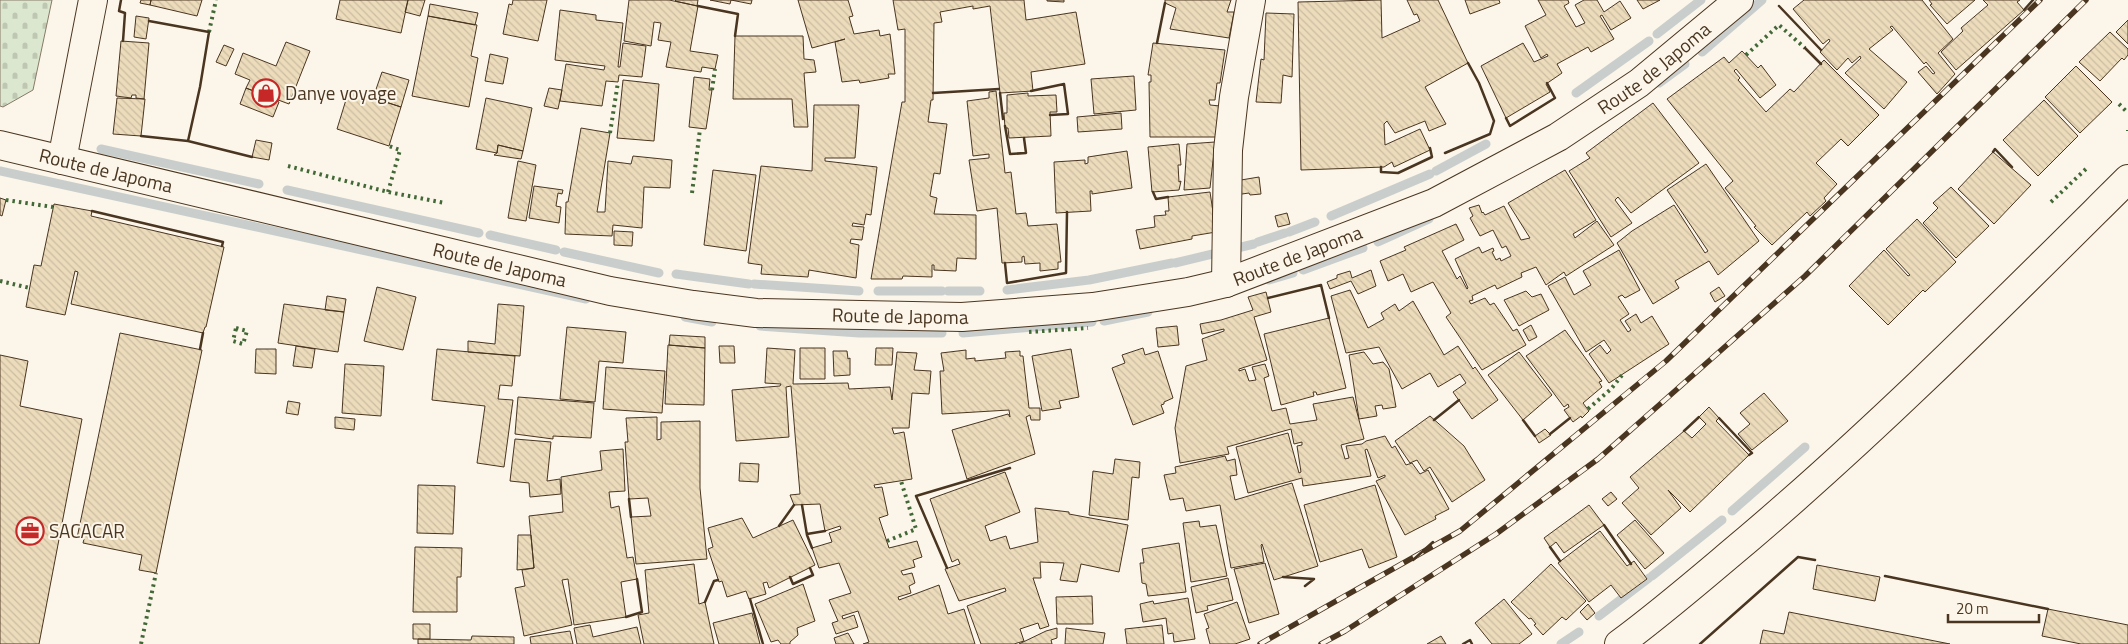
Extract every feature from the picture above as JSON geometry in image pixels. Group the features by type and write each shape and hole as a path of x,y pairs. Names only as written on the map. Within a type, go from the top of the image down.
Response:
{"main road":[{"path":"62,160 93,0"},
{"path":"1226,283 1228,150 1234,97 1251,0"},
{"name":"Route de Japoma","path":"0,146 610,291 693,305 756,313 962,317 1093,308 1188,292 1226,283 1434,203 1558,137 1640,83 1739,0"},
{"path":"1619,644 1660,614 1813,484 1945,360 2128,179"}],"green space":[{"path":"0,0 52,0 33,90 3,107 0,106"}],"building":[{"path":"141,0 151,0 150,5 140,3"},
{"path":"151,0 202,0 197,16 150,5"},
{"path":"340,0 408,0 401,33 336,19"},
{"path":"408,0 425,0 420,16 405,12"},
{"path":"513,0 547,0 538,41 503,34 509,4 512,5"},
{"path":"629,0 669,0 698,6 690,51 718,55 715,69 702,67 701,72 666,67 671,42 658,40 661,23 654,22 651,46 624,41"},
{"path":"676,0 698,0 697,6"},
{"path":"710,0 731,0 730,4"},
{"path":"731,0 752,0 751,4"},
{"path":"798,0 848,0 853,16 849,17 854,34 879,30 880,36 890,34 895,74 888,74 889,78 860,83 859,80 842,82 835,42 845,39 812,48"},
{"path":"893,0 1024,0 1026,20 1076,12 1085,64 1031,72 1033,91 1000,93 990,6 973,9 973,6 940,12 942,22 934,23 933,100 931,100 928,122 947,124 940,174 934,173 930,196 937,198 934,214 976,215 976,259 957,258 956,271 934,270 934,265 932,265 932,277 903,276 902,279 871,279 902,102 905,102 905,29 898,30"},
{"path":"1064,0 1064,2 1047,1"},
{"path":"1165,0 1231,0 1227,12 1234,12 1229,38 1170,29 1176,8 1165,3"},
{"path":"1381,0 1382,38 1420,21 1417,14 1414,15 1407,0 1438,0 1468,63 1425,87 1446,124 1429,131 1425,121 1395,133 1387,121 1384,124 1385,145 1420,129 1430,150 1394,167 1392,162 1384,167 1301,170 1298,2"},
{"path":"1465,0 1499,0 1500,3 1470,14"},
{"path":"1538,0 1568,0 1569,3 1564,6 1576,27 1585,23 1575,5 1584,0 1597,0 1604,12 1620,1 1631,18 1611,30 1602,15 1600,16 1614,39 1591,52 1588,47 1557,64 1562,73 1546,84 1550,92 1506,118 1481,66 1523,43 1534,62 1548,56 1547,54 1541,58 1525,26 1546,15"},
{"path":"1637,0 1660,0 1643,9"},
{"path":"1804,0 1922,0 1953,39 1938,53 1955,74 1937,94 1918,72 1926,66 1933,74 1935,73 1926,62 1924,64 1892,26 1890,27 1893,30 1869,49 1907,82 1884,109 1845,73 1861,58 1860,56 1852,63 1848,58 1837,70 1820,52 1830,41 1829,39 1823,44 1793,9"},
{"path":"1929,0 1975,0 1947,24 1930,5 1932,4"},
{"path":"1983,0 2020,0 2017,2 2024,10 1956,70 1941,52 1963,31 1961,28 1988,5"},
{"path":"430,4 478,13 475,25 428,16"},
{"path":"560,10 596,15 596,20 623,23 618,67 620,67 623,43 646,46 642,77 619,75 618,82 606,81 602,106 560,101 566,64 604,70 605,66 555,60"},
{"path":"1266,13 1294,14 1292,77 1283,75 1281,103 1256,102 1261,59 1264,60"},
{"path":"136,16 149,18 146,39 134,37"},
{"path":"428,16 477,25 471,56 478,58 469,107 412,96"},
{"path":"2128,20 2128,44 2116,32"},
{"path":"2110,32 2128,49 2128,55 2124,60 2122,58 2100,81 2079,62"},
{"path":"735,36 803,36 804,59 814,60 816,72 804,73 808,127 794,127 792,99 733,99"},
{"path":"121,41 149,43 144,99 136,98 136,95 132,95 131,98 116,96"},
{"path":"286,42 310,51 289,104 246,88 250,80 235,74 243,53 276,66"},
{"path":"1153,43 1225,50 1220,83 1217,83 1215,100 1209,100 1210,105 1220,106 1217,137 1150,137 1149,82 1151,82 1151,75 1148,75"},
{"path":"224,45 234,49 226,66 216,62"},
{"path":"1742,51 1758,68 1761,65 1776,85 1760,98 1736,69 1734,71 1740,78 1738,80 1766,112 1790,89 1794,92 1824,60 1879,115 1848,146 1841,139 1816,163 1837,184 1824,198 1826,201 1810,216 1807,212 1772,245 1754,227 1756,226 1725,188 1733,181 1667,99 1724,57 1729,63"},
{"path":"490,54 508,58 503,84 485,81"},
{"path":"2076,66 2112,102 2080,133 2045,97"},
{"path":"382,72 409,80 401,107 373,98"},
{"path":"1134,76 1136,110 1094,114 1091,79"},
{"path":"694,77 710,79 709,90 712,90 706,129 689,127"},
{"path":"623,80 659,84 654,141 617,138"},
{"path":"246,88 279,102 273,117 240,104"},
{"path":"549,88 562,90 558,109 544,106"},
{"path":"349,90 401,107 389,146 337,129"},
{"path":"996,91 1005,173 1011,172 1016,214 1026,213 1028,226 1057,224 1061,262 1058,262 1058,269 1040,271 1040,263 1025,264 1024,256 1022,257 1022,262 1002,263 997,208 977,211 969,160 989,158 989,154 973,156 967,101 989,98 989,92"},
{"path":"1028,93 1028,96 1056,95 1057,112 1050,112 1051,136 1009,138 1008,128 1005,128 1004,113 1007,113 1007,95"},
{"path":"117,98 145,99 141,136 113,134"},
{"path":"486,98 532,108 523,151 498,145 497,153 476,149"},
{"path":"2044,100 2078,136 2038,176 2003,140"},
{"path":"1653,103 1699,163 1631,213 1618,197 1615,200 1632,223 1611,237 1569,171 1590,158 1586,153"},
{"path":"814,105 859,105 855,158 825,158 825,161 877,167 871,215 866,214 864,225 853,223 852,226 864,227 862,240 851,239 850,243 859,245 856,278 809,270 808,277 761,274 762,265 748,263 761,166 812,171"},
{"path":"1121,113 1122,129 1078,132 1077,117"},
{"path":"581,128 610,133 597,212 605,212 608,161 631,164 633,156 672,160 670,188 644,187 642,228 613,225 612,236 565,234 566,202 568,202"},
{"path":"256,140 272,143 269,160 252,157"},
{"path":"1215,142 1210,188 1184,190 1187,144"},
{"path":"1179,144 1181,165 1178,165 1179,182 1181,181 1179,190 1152,192 1148,147"},
{"path":"498,145 523,151 521,159 494,155 497,153"},
{"path":"1127,151 1132,188 1092,194 1092,191 1090,191 1091,211 1056,213 1054,162 1085,160 1085,164 1088,163 1088,157"},
{"path":"1993,152 2031,185 1994,224 1958,189"},
{"path":"518,161 536,165 526,221 508,218"},
{"path":"1706,164 1759,241 1718,275 1709,261 1675,281 1679,288 1653,304 1617,243 1632,231 1674,205 1705,253 1708,251 1667,190"},
{"path":"713,170 756,175 746,251 704,245"},
{"path":"1565,170 1596,220 1573,234 1575,238 1597,221 1614,245 1566,276 1564,272 1546,285 1536,267 1521,273 1522,277 1497,289 1495,285 1472,296 1473,300 1469,301 1471,304 1485,298 1490,305 1494,303 1513,331 1517,329 1526,345 1482,370 1446,317 1451,313 1433,282 1411,292 1403,274 1388,281 1380,261 1406,250 1404,247 1456,224 1464,240 1442,251 1457,279 1460,276 1467,289 1455,259 1479,247 1482,253 1493,248 1494,251 1492,252 1496,260 1500,258 1501,261 1511,256 1506,246 1502,248 1493,230 1480,236 1470,218 1473,216 1469,208 1479,205 1482,213 1485,215 1504,206 1521,240 1530,238 1508,203"},
{"path":"1259,177 1261,194 1235,195 1235,181"},
{"path":"534,186 563,190 562,194 558,193 556,206 561,207 559,223 529,218"},
{"path":"1951,187 1989,226 1956,258 1923,223 1938,208 1933,203"},
{"path":"1210,192 1216,232 1192,236 1192,239 1140,249 1136,230 1155,227 1154,216 1166,215 1165,211 1169,211 1168,197"},
{"path":"0,198 6,200 2,216 0,215"},
{"path":"54,204 92,211 91,216 224,247 203,333 71,304 78,272 75,271 65,315 26,307 34,265 41,266"},
{"path":"1287,213 1290,224 1278,227 1275,216"},
{"path":"1917,219 1956,262 1925,292 1923,290 1888,325 1849,286 1884,250 1908,276 1910,275 1886,249"},
{"path":"614,231 633,232 632,246 614,245"},
{"path":"1619,250 1640,290 1625,298 1622,295 1618,297 1629,314 1620,320 1628,332 1631,330 1625,321 1636,314 1641,323 1652,316 1669,344 1609,383 1589,354 1600,345 1607,354 1611,350 1604,340 1586,352 1548,286 1565,277 1574,295 1591,285 1583,271"},
{"path":"1371,270 1376,286 1358,294 1351,281 1330,289 1327,282 1337,278 1337,275 1350,271 1352,278"},
{"path":"377,287 416,297 403,350 364,341"},
{"path":"1719,287 1725,296 1715,302 1710,293"},
{"path":"1350,290 1368,328 1384,319 1381,313 1395,304 1399,311 1413,301 1444,355 1458,346 1473,369 1475,367 1498,400 1472,419 1453,392 1466,383 1460,374 1438,387 1430,373 1402,389 1379,347 1346,353 1331,296"},
{"path":"1526,291 1532,297 1541,294 1549,310 1519,326 1504,300"},
{"path":"1266,292 1271,312 1254,317 1267,360 1239,369 1239,371 1245,369 1249,381 1256,380 1252,367 1265,364 1269,376 1264,378 1272,411 1286,408 1290,424 1317,420 1313,404 1353,397 1364,439 1341,445 1345,459 1349,458 1346,446 1362,444 1366,441 1385,436 1392,448 1395,446 1406,465 1412,463 1420,474 1428,470 1449,509 1435,516 1436,519 1405,535 1376,481 1385,477 1385,475 1378,478 1367,449 1365,450 1371,476 1303,486 1302,478 1248,493 1236,447 1288,433 1299,473 1301,472 1297,446 1302,445 1302,442 1294,444 1291,429 1227,447 1229,454 1180,463 1175,428 1186,366 1207,360 1202,339 1224,331 1224,329 1202,334 1200,324 1253,310 1248,297"},
{"path":"327,296 346,299 344,312 325,310"},
{"path":"284,304 344,312 338,352 278,343"},
{"path":"498,304 524,306 520,356 468,352 468,341 495,344"},
{"path":"1329,318 1346,388 1317,395 1316,392 1313,392 1314,396 1281,405 1264,334"},
{"path":"1531,325 1537,337 1529,341 1523,330"},
{"path":"1177,326 1179,345 1158,347 1156,328"},
{"path":"567,327 626,332 623,363 599,361 595,402 560,399"},
{"path":"1565,330 1602,381 1599,382 1602,387 1583,403 1589,411 1582,418 1581,416 1573,422 1564,410 1569,407 1568,404 1564,407 1526,356"},
{"path":"120,333 202,350 156,573 139,570 142,555 83,543 84,539 77,538"},
{"path":"670,335 705,337 705,348 669,345"},
{"path":"668,345 705,348 704,405 665,404"},
{"path":"296,346 315,349 312,368 293,366"},
{"path":"719,346 734,346 735,363 720,363"},
{"path":"767,348 795,350 793,384 848,383 849,389 890,387 892,400 897,352 917,353 914,370 931,371 929,394 912,393 909,428 892,428 894,434 904,432 912,479 874,485 875,488 882,487 888,515 879,518 889,548 917,541 922,557 913,560 915,567 901,571 903,575 912,573 915,583 909,586 911,593 898,597 899,600 939,585 948,614 964,609 975,644 863,644 869,642 858,611 842,616 843,619 854,615 858,627 836,634 832,623 838,621 829,600 851,593 839,563 819,568 812,548 832,542 829,533 841,529 840,526 825,531 820,504 794,505 790,495 800,494 791,386 786,387 789,437 736,441 732,390 780,386 781,384 765,383"},
{"path":"800,348 825,348 825,379 800,379"},
{"path":"876,348 893,348 892,365 875,365"},
{"path":"1143,348 1145,355 1158,351 1173,398 1161,405 1164,413 1133,425 1112,368 1125,363 1122,355"},
{"path":"256,349 276,349 276,374 255,373"},
{"path":"437,349 515,356 512,386 500,385 498,399 513,400 504,467 477,463 485,406 432,400"},
{"path":"1071,349 1079,397 1059,401 1061,408 1042,411 1032,356"},
{"path":"966,350 966,359 975,358 975,361 1006,358 1005,352 1020,351 1020,356 1023,356 1029,408 1040,408 1040,420 1031,420 1030,415 1026,417 1035,454 967,479 952,430 1008,414 1010,417 1009,410 942,414 940,371 944,371 941,353"},
{"path":"833,351 847,351 848,359 850,358 850,375 834,376"},
{"path":"1364,352 1373,364 1383,362 1389,369 1396,407 1383,409 1382,405 1375,406 1377,416 1359,419 1349,355"},
{"path":"1519,352 1552,395 1523,420 1488,375"},
{"name":"SACACAR","path":"0,355 28,361 20,406 82,419 39,644 0,644"},
{"path":"345,364 384,366 381,416 342,413"},
{"path":"606,367 665,371 662,413 603,409"},
{"path":"1764,393 1788,421 1752,450 1738,434 1750,424 1740,413"},
{"path":"518,397 594,403 591,438 553,436 553,439 515,434"},
{"path":"288,401 300,403 298,415 286,413"},
{"path":"1709,407 1719,418 1716,421 1749,455 1690,512 1668,490 1681,508 1651,535 1622,503 1639,488 1630,477 1684,431 1692,438 1706,424 1699,417"},
{"path":"1430,416 1464,446 1485,480 1452,502 1430,467 1424,471 1417,460 1410,463 1395,441"},
{"path":"335,417 355,419 354,430 335,428"},
{"path":"657,417 657,440 661,439 661,422 700,421 700,488 707,559 636,564 631,517 651,516 648,498 629,499 625,442 628,442 626,418"},
{"path":"1545,429 1551,435 1539,443 1535,436"},
{"path":"515,439 551,442 547,481 560,479 561,494 530,497 529,483 510,481"},
{"path":"623,449 625,491 609,492 611,508 619,506 627,558 633,557 637,579 621,582 626,617 574,625 568,579 562,580 572,625 524,636 515,588 525,586 522,570 534,568 529,516 563,512 561,477 602,470 600,451"},
{"path":"1225,456 1227,461 1235,459 1237,475 1230,476 1235,500 1292,483 1318,566 1274,580 1262,544 1264,562 1231,568 1220,505 1186,511 1183,498 1170,500 1164,475 1176,473 1175,467"},
{"path":"1115,459 1140,462 1139,478 1132,477 1128,520 1089,515 1093,471 1113,474"},
{"path":"740,463 759,464 758,482 739,481"},
{"path":"1005,472 1020,512 985,526 990,541 1006,536 1010,549 1038,542 1035,508 1069,512 1069,514 1128,525 1119,572 1081,564 1077,582 1060,580 1064,563 1040,562 1041,578 1033,578 1049,626 1040,629 1038,623 1020,629 1024,641 1014,644 981,644 967,606 1006,591 1005,588 959,601 945,569 960,564 958,559 952,562 930,499"},
{"path":"418,485 455,486 453,534 417,533"},
{"path":"1375,485 1397,557 1369,568 1362,549 1320,562 1304,505"},
{"path":"1611,492 1617,499 1608,506 1602,499"},
{"path":"1589,505 1604,525 1564,553 1556,542 1550,547 1544,538"},
{"path":"742,518 753,538 793,520 815,565 769,588 767,582 763,583 766,594 749,599 746,591 727,597 722,581 719,582 708,549 713,547 708,528"},
{"path":"1635,520 1664,553 1645,569 1617,535"},
{"path":"1199,521 1200,527 1216,525 1227,576 1191,582 1183,523"},
{"path":"1600,531 1627,566 1634,561 1647,579 1621,598 1611,585 1589,602 1558,563"},
{"path":"518,535 531,535 534,568 517,570"},
{"path":"1179,543 1186,592 1148,596 1146,584 1142,583 1140,563 1144,563 1142,549"},
{"path":"415,547 462,548 461,577 457,577 457,612 413,612"},
{"path":"1265,563 1279,614 1249,623 1234,569"},
{"path":"694,564 699,604 705,602 714,644 644,644 638,615 649,613 645,570"},
{"path":"1551,564 1586,601 1566,620 1562,617 1543,635 1534,625 1536,624 1531,618 1529,619 1511,602"},
{"path":"1817,565 1880,577 1875,601 1813,589"},
{"path":"1228,578 1233,600 1207,606 1208,610 1196,613 1191,587"},
{"path":"803,584 815,621 797,628 798,635 790,644 781,644 778,640 771,642 755,604"},
{"path":"1092,596 1093,624 1057,624 1056,597"},
{"path":"1188,598 1195,639 1174,642 1173,633 1168,634 1166,618 1143,622 1140,604 1153,601 1154,604"},
{"path":"1504,599 1532,634 1519,644 1492,644 1475,623"},
{"path":"1237,602 1250,639 1235,644 1210,644 1206,629 1209,628 1204,614"},
{"path":"1588,604 1595,613 1587,620 1580,612"},
{"path":"2048,609 2128,625 2128,644 2081,644 2042,636"},
{"path":"1789,612 1950,644 1760,644 1763,630 1784,634"},
{"path":"752,613 760,644 719,644 713,623"},
{"path":"413,624 430,624 430,639 413,639"},
{"path":"590,625 593,637 637,627 641,644 577,644 574,628"},
{"path":"1162,625 1164,644 1127,644 1125,629"},
{"path":"1057,628 1057,638 1051,640 1052,644 1019,644 1046,631"},
{"path":"1066,628 1105,633 1103,644 1065,644"},
{"path":"570,631 573,644 531,644 530,637"},
{"path":"848,633 854,644 836,644 834,638"},
{"path":"472,636 514,637 514,644 418,644 418,639 471,640"},
{"path":"1441,636 1446,644 1427,644"}],"waterway":[{"path":"1657,34 1701,0"},
{"path":"1702,52 1762,0"},
{"path":"1576,93 1649,41"},
{"path":"1659,83 1685,64"},
{"path":"1436,171 1486,144"},
{"path":"101,149 259,184"},
{"path":"0,171 586,299"},
{"path":"1331,216 1430,174"},
{"path":"287,190 479,233"},
{"path":"1378,242 1429,219"},
{"path":"1289,232 1315,222"},
{"path":"1258,242 1285,233"},
{"path":"490,235 556,250"},
{"path":"1175,263 1254,244"},
{"path":"1303,270 1363,248"},
{"path":"564,252 659,273"},
{"path":"1007,290 1089,280 1172,263"},
{"path":"1269,280 1293,273"},
{"path":"676,274 749,284"},
{"path":"754,284 859,291"},
{"path":"878,291 942,291"},
{"path":"948,291 980,291"},
{"path":"1104,321 1148,312"},
{"path":"685,317 712,322"},
{"path":"963,333 1092,322"},
{"path":"760,326 859,333 942,333"},
{"path":"1732,511 1805,447"},
{"path":"1652,576 1722,520"},
{"path":"1599,616 1649,578"},
{"path":"1561,644 1579,632"}],"railway":[{"path":"1260,644 1460,531 1666,361 2040,0"},
{"path":"1321,644 1345,631 1496,534 1598,459 1805,276 2086,0"}],"hedge":[{"path":"209,32 216,0"},
{"path":"1746,55 1779,25 1805,48"},
{"path":"712,90 715,69"},
{"path":"610,133 618,82"},
{"path":"2119,104 2128,113"},
{"path":"692,193 700,129"},
{"path":"388,192 400,150 389,146"},
{"path":"288,166 388,192 445,203"},
{"path":"2051,202 2088,167"},
{"path":"6,200 53,207"},
{"path":"0,281 30,288"},
{"path":"236,328 247,331 243,344 233,341 236,328"},
{"path":"1029,332 1088,328"},
{"path":"1588,409 1611,389 1623,374"},
{"path":"887,541 916,529 901,481"},
{"path":"141,644 156,573"}],"wall":[{"path":"121,0 119,11 125,13 123,41"},
{"path":"2024,10 2033,0"},
{"path":"1157,43 1165,3"},
{"path":"698,6 738,14 735,36"},
{"path":"1779,6 1821,50"},
{"path":"149,21 209,32 200,87 188,141"},
{"path":"1805,48 1821,64"},
{"path":"1445,153 1490,134 1494,121 1479,83 1468,63"},
{"path":"1506,118 1510,126 1555,98 1547,83"},
{"path":"1031,91 1064,84 1068,114 1050,115"},
{"path":"933,93 999,89"},
{"path":"1000,93 1003,119"},
{"path":"1005,126 1010,154 1026,153 1024,138"},
{"path":"141,136 188,141 252,157"},
{"path":"1381,167 1381,172 1398,173 1432,157 1430,148"},
{"path":"1993,152 1995,149 2012,167"},
{"path":"1153,192 1156,199 1168,197"},
{"path":"92,211 223,242 222,246"},
{"path":"1005,263 1007,283 1066,273 1067,212"},
{"path":"1268,298 1321,285 1329,318"},
{"path":"200,349 203,333"},
{"path":"1434,420 1459,400"},
{"path":"1684,431 1699,417"},
{"path":"1550,434 1570,418"},
{"path":"1719,418 1752,453 1749,455"},
{"path":"1523,420 1535,436"},
{"path":"947,568 916,496 1010,468"},
{"path":"629,499 631,517"},
{"path":"779,526 794,505"},
{"path":"802,505 807,535 812,548"},
{"path":"1604,525 1631,564"},
{"path":"807,534 825,531"},
{"path":"1413,560 1433,542"},
{"path":"1550,547 1560,561"},
{"path":"1700,644 1798,557 1815,560"},
{"path":"790,577 793,584 813,575 810,568"},
{"path":"1885,576 2048,609"},
{"path":"1283,577 1314,579 1305,586"},
{"path":"626,617 642,612 637,579"},
{"path":"705,602 714,581 718,580"},
{"path":"750,599 763,644"},
{"path":"1463,644 1470,640 1472,644"}],"place":[{"name":"Danye voyage","path":"266,93"},
{"name":"SACACAR","path":"30,531"}]}
